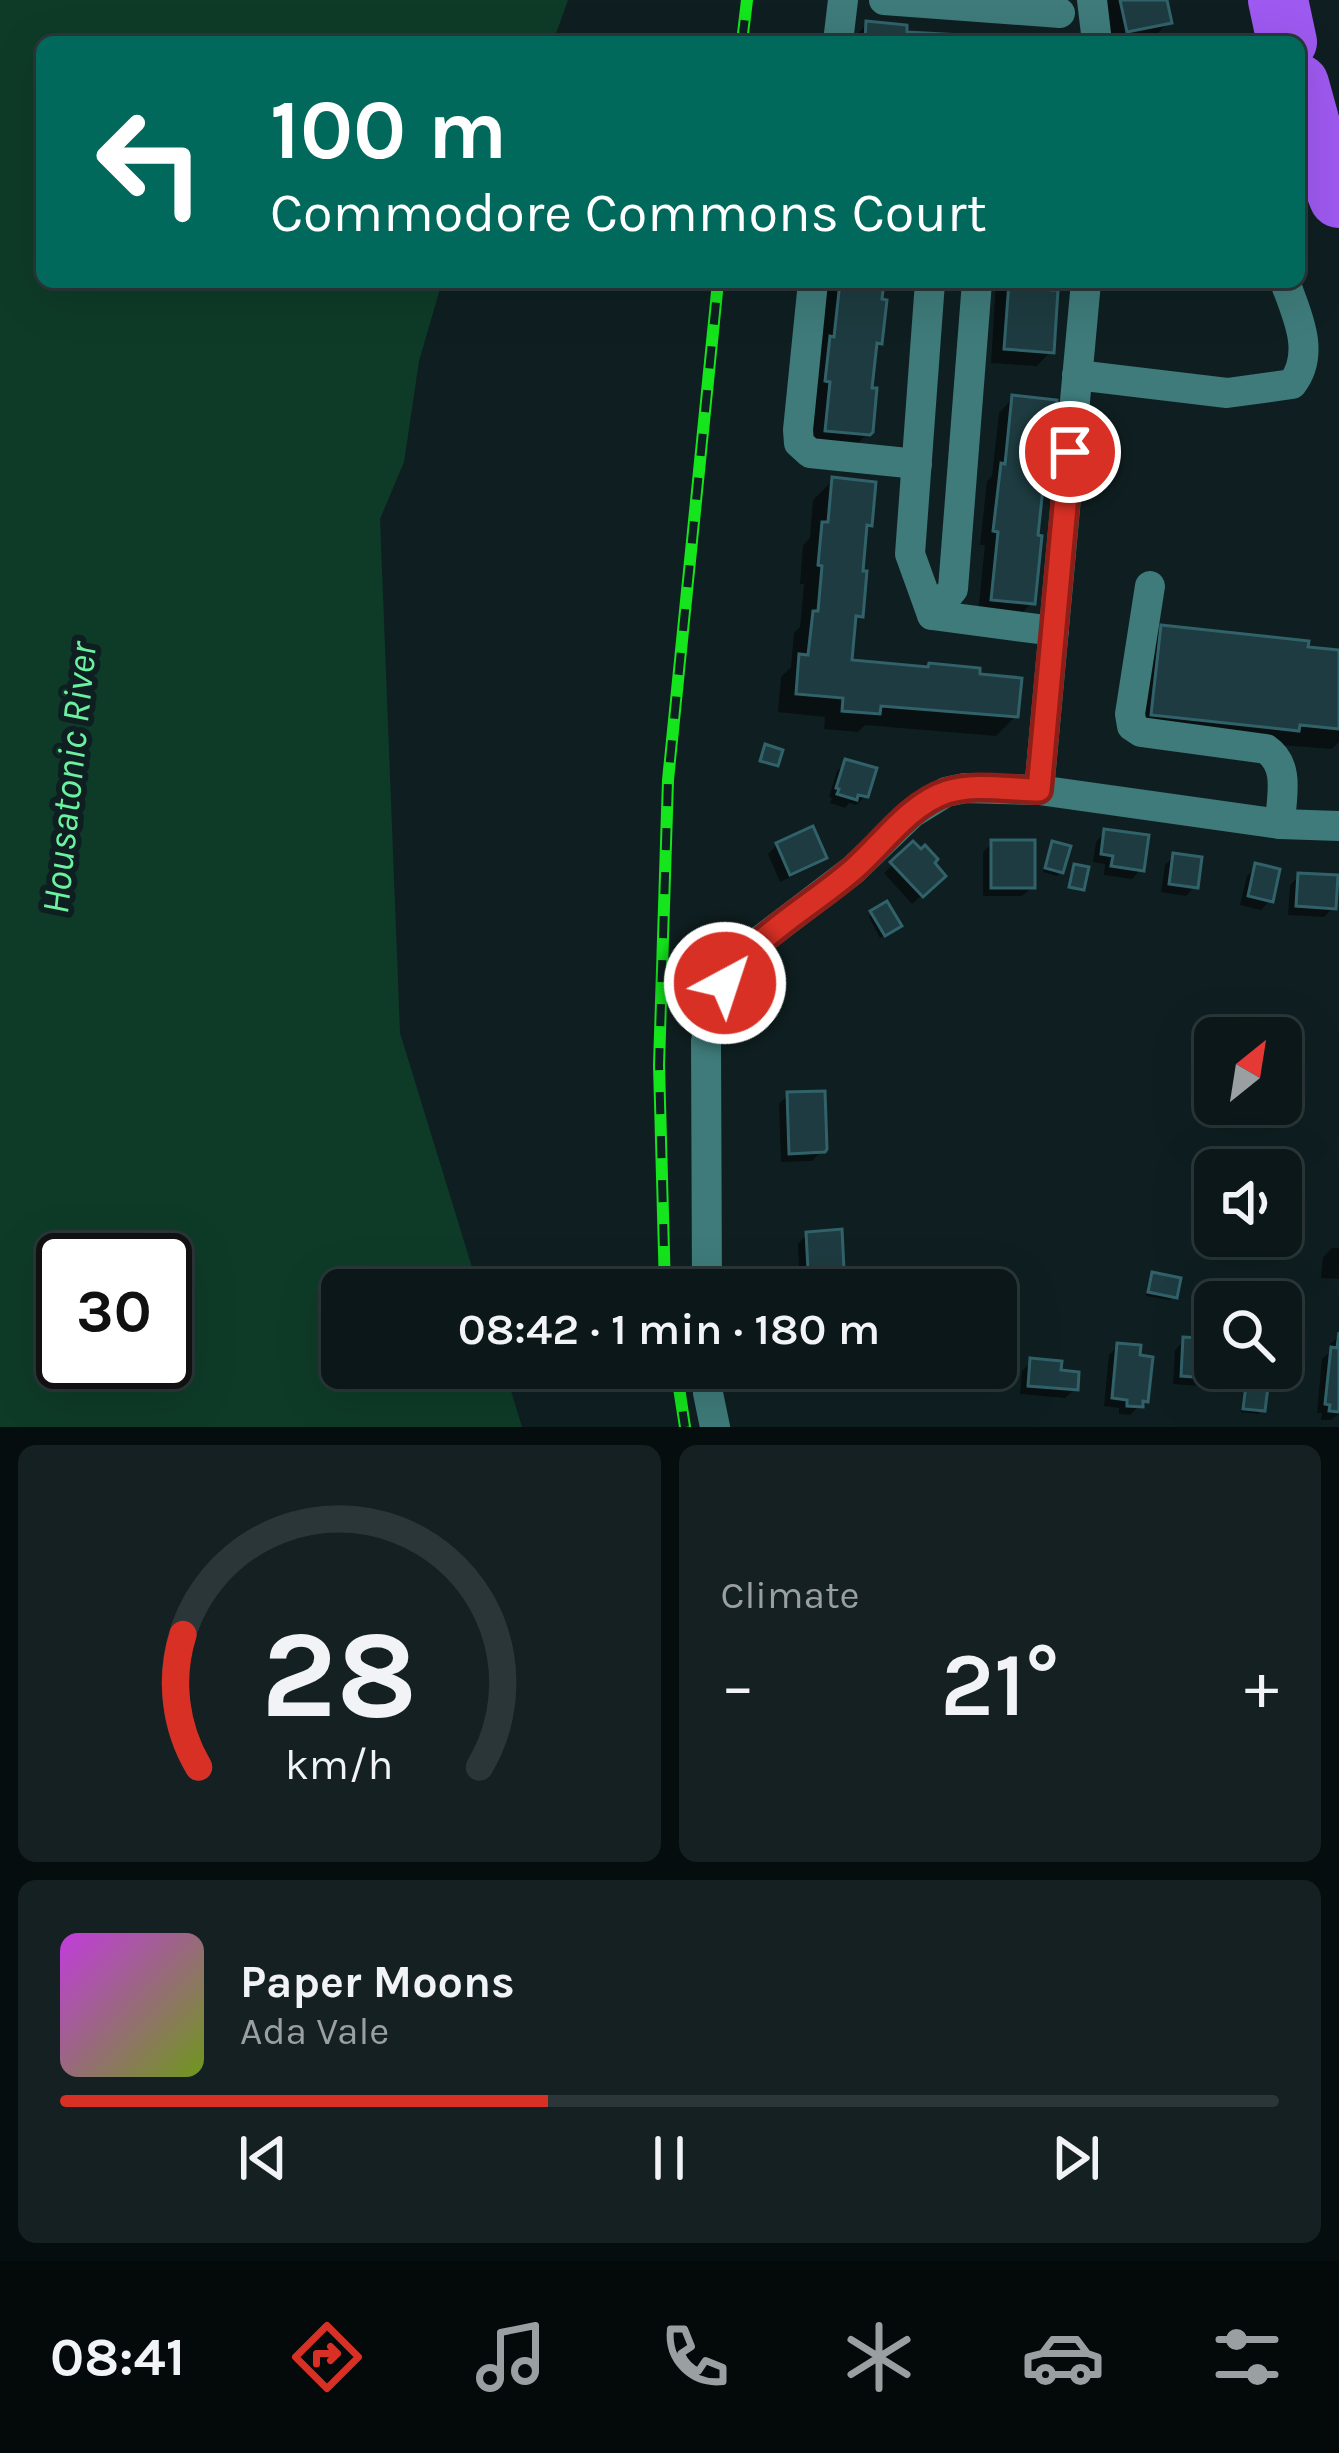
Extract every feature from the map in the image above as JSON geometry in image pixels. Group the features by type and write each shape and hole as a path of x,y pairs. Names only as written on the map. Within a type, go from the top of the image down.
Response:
{"highway":[{"path":"1279,0 1286,36"},
{"path":"1305,106 1339,198"}],"street":[{"path":"839,36 843,0"},
{"path":"884,0 1060,13"},
{"path":"1092,0 1096,36"},
{"path":"812,288 799,443 810,453 916,464"},
{"path":"930,288 910,554 932,615"},
{"path":"932,615 953,589 976,288"},
{"path":"1039,790 1085,288"},
{"path":"1077,375 1227,393 1292,384 1302,371 1304,335 1287,288"},
{"path":"1150,586 1132,726 1141,732 1266,749 1283,772 1280,824"},
{"path":"932,615 1054,631"},
{"path":"707,1269 706,1041 715,1005 737,964 773,929 853,870 929,800 965,788 1039,790 1280,824 1339,826"},
{"path":"709,1389 715,1427"}],"water":[{"name":"Housatonic River","path":"0,0 568,0 555,36 36,36 36,288 440,288 419,361 404,462 380,519 400,1033 473,1269 321,1269 321,1389 510,1389 522,1427 0,1427"}],"building":[{"path":"1120,0 1167,0 1172,23 1127,32"},
{"path":"866,21 907,25 907,32 982,36 865,36"},
{"path":"839,288 883,288 882,299 887,300 882,344 877,343 870,435 825,431 830,382 825,381 830,336 834,337"},
{"path":"1009,288 1058,290 1054,353 1004,349"},
{"path":"1012,395 1057,400 1050,470 1045,469 1035,604 991,600 998,532 993,531"},
{"path":"832,477 876,482 872,526 867,525 863,617 856,616 852,660 980,668 980,674 1022,678 1018,717 881,706 880,714 842,711 843,698 796,694 799,654 808,655 813,611 818,611 822,522 828,522"},
{"path":"1161,625 1309,641 1308,647 1339,650 1339,729 1300,725 1299,731 1151,715"},
{"path":"765,744 783,750 778,766 760,761"},
{"path":"845,759 877,768 868,797 858,795 857,800 837,794"},
{"path":"813,826 827,858 790,875 776,843"},
{"path":"1104,829 1149,835 1144,871 1111,866 1113,856 1101,854"},
{"path":"991,840 1035,840 1035,888 991,888"},
{"path":"913,841 921,849 925,845 946,876 923,897 890,862"},
{"path":"1052,841 1071,846 1063,873 1045,868"},
{"path":"1173,853 1202,857 1198,888 1169,884"},
{"path":"1255,863 1280,869 1273,902 1248,896"},
{"path":"1074,864 1089,867 1084,890 1069,887"},
{"path":"1298,873 1338,875 1336,909 1296,906"},
{"path":"887,901 902,926 885,936 870,911"},
{"path":"825,1091 827,1149 789,1154 787,1092"},
{"path":"842,1229 844,1269 808,1269 806,1232"},
{"path":"1152,1272 1181,1278 1177,1298 1148,1292"},
{"path":"1339,1332 1339,1412 1329,1411 1330,1405 1325,1404 1331,1347 1337,1348"},
{"path":"1183,1337 1194,1338 1194,1377 1181,1376"},
{"path":"1117,1343 1141,1345 1140,1355 1153,1357 1148,1402 1143,1401 1143,1407 1112,1398"},
{"path":"1030,1358 1062,1361 1061,1370 1079,1372 1078,1390 1028,1386"},
{"path":"1245,1389 1268,1389 1265,1411 1243,1409"}],"railway":[{"path":"743,36 747,0"},
{"path":"664,1269 659,1065 668,780 717,288"},
{"path":"679,1389 685,1427"}],"route":[{"path":"725,983 754,946 853,870 929,800 965,788 1039,790 1070,452"}]}
